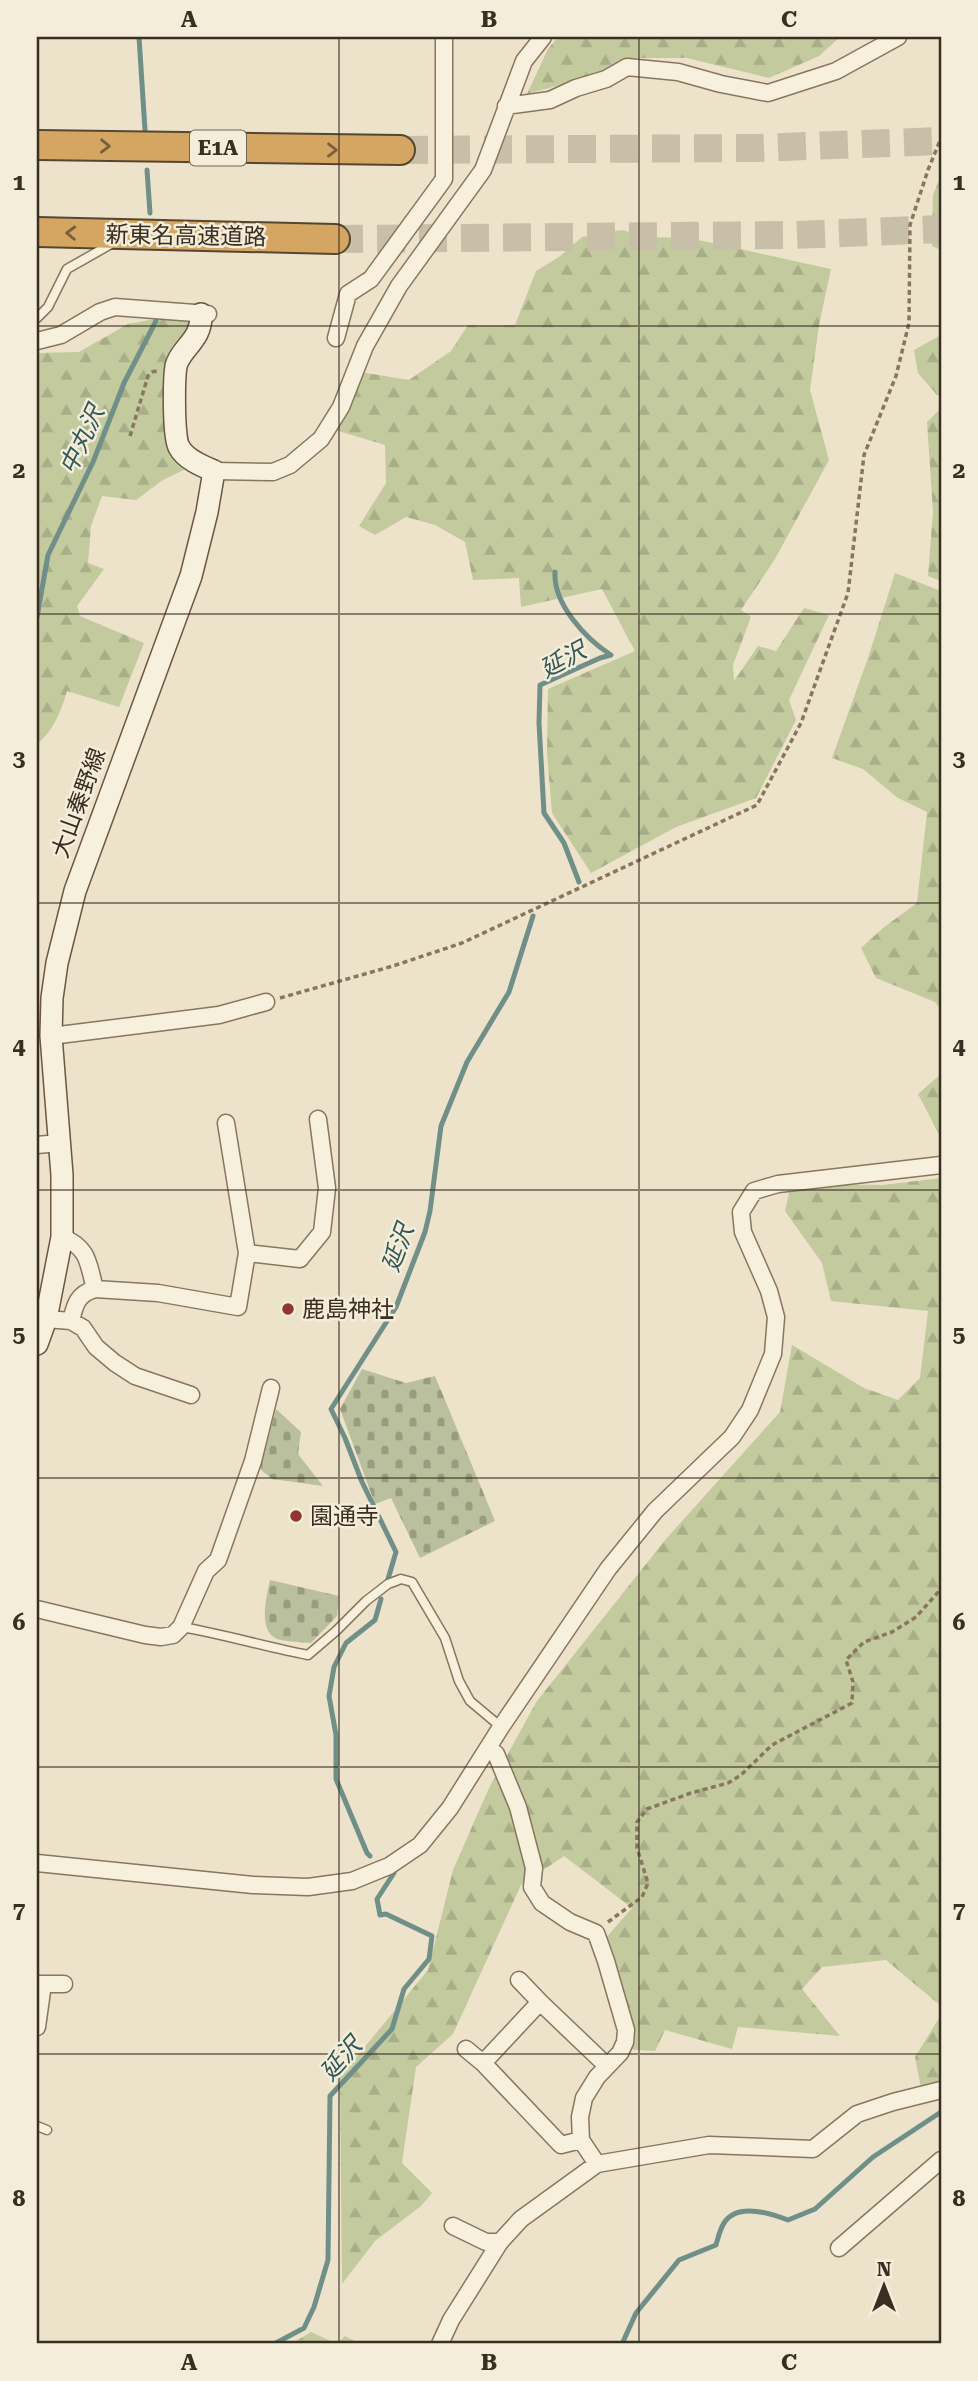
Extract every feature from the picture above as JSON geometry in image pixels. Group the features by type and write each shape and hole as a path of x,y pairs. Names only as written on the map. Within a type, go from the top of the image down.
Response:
{"highway":[{"name":"E1A","path":"37,145 400,149"},
{"name":"新東名高速道路","path":"37,232 335,239"}],"main road":[{"path":"204,314 198,333 176,366 176,439 180,449 195,462 214,471"},
{"name":"大山秦野線","path":"37,1344 46,1319 62,1237 62,1175 51,1036 52,998 64,927 191,576 214,471"}],"street":[{"path":"336,338 348,294 371,279 444,179 444,37"},
{"path":"214,471 273,471 290,465 321,439 341,407 365,346 399,286 483,170 524,61 544,37"},
{"path":"506,106 550,100 576,88 606,79 627,67 678,72 768,93 836,71 898,37"},
{"path":"37,341 61,335 100,312 115,307 204,314"},
{"path":"51,1036 219,1016 266,1002"},
{"path":"247,1253 300,1259 322,1232 327,1188 318,1119"},
{"path":"71,1321 77,1300 84,1292 94,1289 159,1293 238,1307 247,1253 226,1123"},
{"path":"37,1145 59,1143"},
{"path":"37,1863 253,1885 308,1887 352,1881 388,1866 420,1845 450,1808 501,1727 608,1569 655,1511 732,1437 750,1410 773,1354 776,1317 769,1292 743,1231 741,1212 754,1191 778,1184 941,1165"},
{"path":"62,1237 76,1243 86,1254 94,1289"},
{"path":"46,1319 71,1321 83,1328 96,1347 114,1363 135,1376 191,1395"},
{"path":"37,1609 145,1635 173,1635 181,1627 205,1570 218,1560 253,1461 271,1388"},
{"path":"488,1748 496,1754 518,1807 534,1867 532,1887 542,1903 570,1922 596,1933 626,2030 620,2053 597,2077 584,2098 580,2117 581,2140 597,2164"},
{"path":"519,1980 607,2066"},
{"path":"37,2027 40,1984 64,1984"},
{"path":"482,2063 540,2002"},
{"path":"466,2049 561,2145 581,2140"},
{"path":"440,2344 500,2242 521,2219 597,2164 709,2145 813,2149 857,2115 892,2102 941,2090"},
{"path":"839,2248 941,2160"},
{"path":"453,2226 486,2242 500,2242"}],"lane":[{"path":"37,317 48,307 67,269 127,235"},
{"path":"181,1627 308,1655 388,1584 401,1579 412,1582 445,1637 458,1681 470,1701 501,1727"},
{"path":"37,2126 47,2130"}],"path":[{"path":"266,1002 393,966 462,943 757,805 801,723 848,593 864,456 896,376 909,323 910,225 941,138"},
{"path":"130,436 148,376 152,372 166,373 175,406"},
{"path":"596,1933 642,1898 648,1883 638,1848 638,1822 647,1810 691,1793 728,1783 741,1775 772,1745 852,1703 853,1682 846,1660 864,1642 892,1632 916,1616 941,1589"}],"green space":[{"path":"558,37 840,37 819,56 769,78 687,58 627,58 597,75 527,94 548,49"},
{"path":"941,175 941,250 932,246 933,195"},
{"path":"622,230 647,237 689,238 831,269 819,325 810,390 829,460 775,559 741,610 751,617 733,665 734,681 758,646 776,651 804,608 829,615 789,700 796,720 756,798 676,827 591,873 552,813 547,753 548,689 635,651 602,589 521,607 519,578 473,580 465,542 435,525 406,517 375,535 359,526 386,483 385,445 335,430 360,372 409,380 451,351 468,325 515,325 536,271 559,257 582,237"},
{"path":"166,317 194,320 165,405 194,465 163,480 136,500 102,496 91,526 88,563 104,569 77,606 80,616 144,643 119,707 67,691 60,713 37,744 37,353 79,352 128,324"},
{"path":"941,335 941,396 937,395 918,373 914,350"},
{"path":"941,408 941,581 928,576 933,512 927,422"},
{"path":"895,573 941,591 941,1010 935,1002 876,978 861,948 917,903 927,812 898,798 863,769 832,758"},
{"path":"941,1074 941,1138 918,1094"},
{"path":"941,1178 941,2006 886,1960 822,1967 802,1989 840,2036 738,2027 732,2049 665,2030 655,2051 624,2049 634,2027 605,1939 632,1908 564,1856 521,1885 453,2034 416,2067 402,2163 432,2193 421,2206 375,2241 342,2284 340,2077 428,1970 453,1870 489,1788 537,1701 666,1539 780,1412 792,1345 864,1388 898,1400 920,1378 928,1311 831,1301 822,1263 785,1211 791,1184 883,1185"},
{"path":"362,1369 406,1383 435,1376 495,1521 420,1558 391,1498 375,1504 340,1409"},
{"path":"276,1409 301,1432 298,1454 323,1486 272,1479 260,1469"},
{"path":"270,1580 339,1596 337,1616 311,1643 277,1639 267,1629 265,1621"},
{"path":"941,2015 941,2083 921,2088 915,2057"},
{"path":"311,2332 337,2344 291,2344"},
{"path":"345,2336 361,2344 337,2344"}],"waterway":[{"name":"中丸沢","path":"139,37 145,130"},
{"name":"中丸沢","path":"147,170 150,213"},
{"name":"中丸沢","path":"37,617 48,555 93,462 124,383 156,321"},
{"name":"延沢","path":"555,572 559,596 573,620 591,640 611,655 540,685 539,723 544,813 564,843 579,882"},
{"name":"延沢","path":"388,1579 396,1552 331,1409 396,1307 425,1232 441,1126 467,1062 509,992 533,916"},
{"name":"延沢","path":"370,1856 336,1779 336,1735 329,1696 334,1667 346,1643 375,1620 381,1599"},
{"name":"延沢","path":"274,2344 304,2328 314,2307 328,2260 330,2096 392,2029 404,1989 429,1959 432,1936 386,1914 380,1915 377,1899 394,1873"},
{"path":"622,2344 636,2313 679,2260 716,2245 723,2225 730,2217 737,2213 754,2211 788,2220 815,2209 873,2157 941,2112"}],"tunnel":[{"path":"400,150 755,148 941,141"},
{"path":"335,239 794,235 941,229"}],"place":[{"name":"鹿島神社","path":"288,1309"},
{"name":"園通寺","path":"296,1516"}]}
